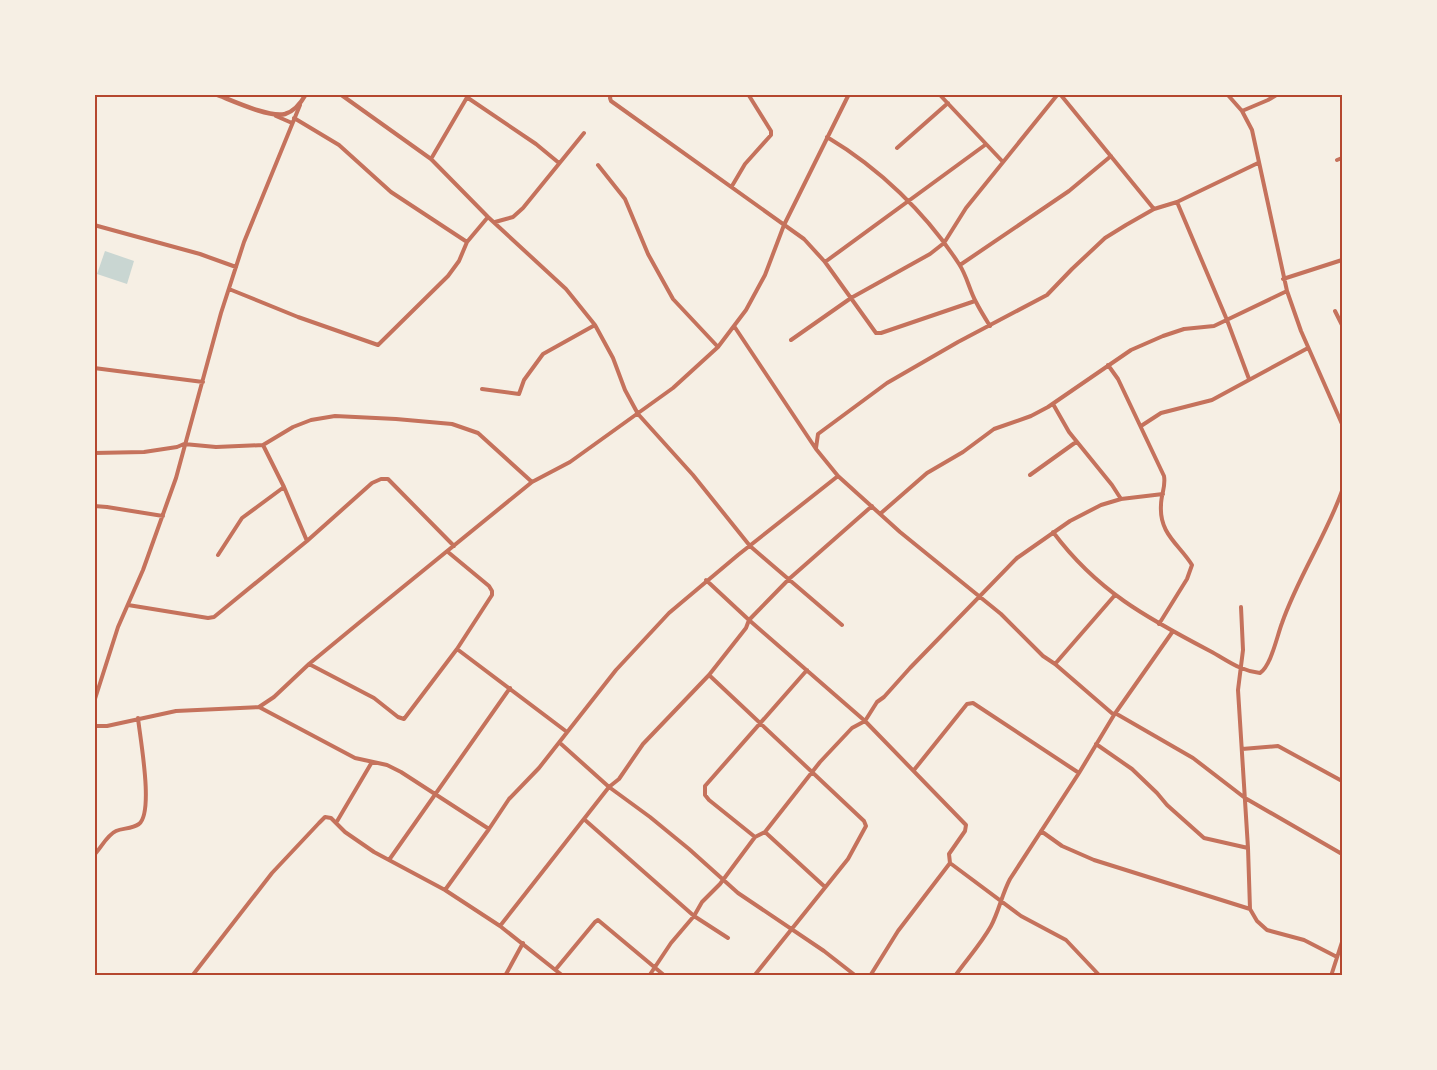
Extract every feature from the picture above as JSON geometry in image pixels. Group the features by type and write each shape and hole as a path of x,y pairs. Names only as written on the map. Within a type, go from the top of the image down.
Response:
{"street":[{"path":"215,94 293,120 339,145 390,192 467,242"},
{"path":"94,702 118,627 163,516 246,234 306,94"},
{"path":"340,94 431,159 488,217 566,289 595,325 613,358 625,390 638,414 693,475 750,546 842,625"},
{"path":"611,94 612,101 804,240 825,262 874,331 879,334 975,301"},
{"path":"732,186 745,164 771,135 771,131 748,94"},
{"path":"260,707 309,664 532,482 570,462 638,414 672,388 718,347 734,326 765,275 784,225 849,94"},
{"path":"939,94 1003,162"},
{"path":"791,340 851,298 930,254 944,243 966,208 1059,94 1154,209"},
{"path":"1227,94 1242,111 1252,130 1257,145 1258,163 1283,279 1308,348 1342,424"},
{"path":"1242,111 1278,94"},
{"path":"431,159 468,96 559,163"},
{"path":"897,148 948,103"},
{"path":"270,113 283,115 301,104"},
{"path":"494,222 513,217 523,208 584,133"},
{"path":"827,137 842,146 908,201 960,265 975,301 990,326"},
{"path":"825,262 985,145"},
{"path":"960,265 1069,191 1112,156"},
{"path":"1337,160 1342,158"},
{"path":"816,449 818,434 865,397 920,363 1047,295 1105,238 1154,209 1177,202 1258,163"},
{"path":"598,165 625,200 648,254 673,299 718,347"},
{"path":"1177,202 1249,378"},
{"path":"229,289 298,317 378,345 448,276 459,261 467,242 488,217"},
{"path":"94,225 200,254 236,267"},
{"path":"1283,279 1342,260"},
{"path":"880,514 927,473 963,452 993,429 1031,416 1053,404 1131,350 1184,329 1214,326 1287,291"},
{"path":"1335,311 1342,325"},
{"path":"482,388 519,394 524,380 543,354 595,325"},
{"path":"734,326 816,449 838,476 950,574 1001,614 1043,656 1114,714 1193,758 1245,798 1342,854"},
{"path":"1141,426 1161,414 1212,400 1308,348"},
{"path":"1108,365 1118,379 1164,476 1166,486 1161,506 1165,527 1172,542 1192,565 1187,579 1159,624"},
{"path":"94,368 203,382"},
{"path":"1053,404 1076,441 1121,499"},
{"path":"94,453 144,453 184,444 216,447 263,445 293,427 311,420 335,416 452,424 467,429 483,437 532,482"},
{"path":"1030,475 1076,441"},
{"path":"263,445 307,541"},
{"path":"445,890 509,799 539,768 616,670 663,619 706,580 838,476"},
{"path":"128,605 208,618 214,617 307,541 372,483 381,479 388,479 454,546"},
{"path":"219,555 242,518 284,487"},
{"path":"1053,532 1068,553 1098,583 1142,615 1241,669 1256,673 1263,672 1283,619 1342,491"},
{"path":"649,975 702,902 723,880 755,837 765,832 812,771 852,728 865,721 877,702 1017,558 1070,521 1101,505 1121,499 1163,494"},
{"path":"94,506 163,516"},
{"path":"500,926 609,787 620,779 643,744 709,675 747,628 749,621 789,579 872,506"},
{"path":"309,664 374,698 398,717 404,719 457,649 492,591 448,552"},
{"path":"706,580 749,621 865,721 966,825 965,831 949,854 950,863 898,931 870,975"},
{"path":"1055,664 1115,595"},
{"path":"1241,607 1243,650 1238,690 1250,909 1266,930 1304,940 1337,957"},
{"path":"955,975 981,943 996,915 1006,885 1079,773 1114,714 1173,631"},
{"path":"457,649 567,732"},
{"path":"755,837 709,800 705,789 807,670"},
{"path":"709,675 864,821 866,826 848,859 754,975"},
{"path":"389,860 510,688"},
{"path":"914,770 967,704 973,703 1079,773"},
{"path":"94,726 107,726 138,718 202,708 260,707 355,758 387,765 401,771 489,829"},
{"path":"94,855 116,831 137,825 142,820 145,811 147,797 138,718"},
{"path":"560,743 609,787 658,823 738,893 856,975"},
{"path":"1096,744 1132,769 1204,838 1248,848"},
{"path":"1242,749 1278,746 1342,781"},
{"path":"336,823 372,762"},
{"path":"192,975 272,873 326,817 332,818 345,832 389,860 445,890 500,926 563,975"},
{"path":"585,820 694,916 728,938"},
{"path":"1041,831 1062,846 1094,861 1250,909"},
{"path":"765,832 825,887"},
{"path":"950,863 1021,916 1066,940 1100,975"},
{"path":"556,969 595,921 598,921 665,975"},
{"path":"1331,975 1342,942"},
{"path":"505,975 523,943"}],"shaded area":[{"path":"105,251 134,261 127,284 97,274"}]}
